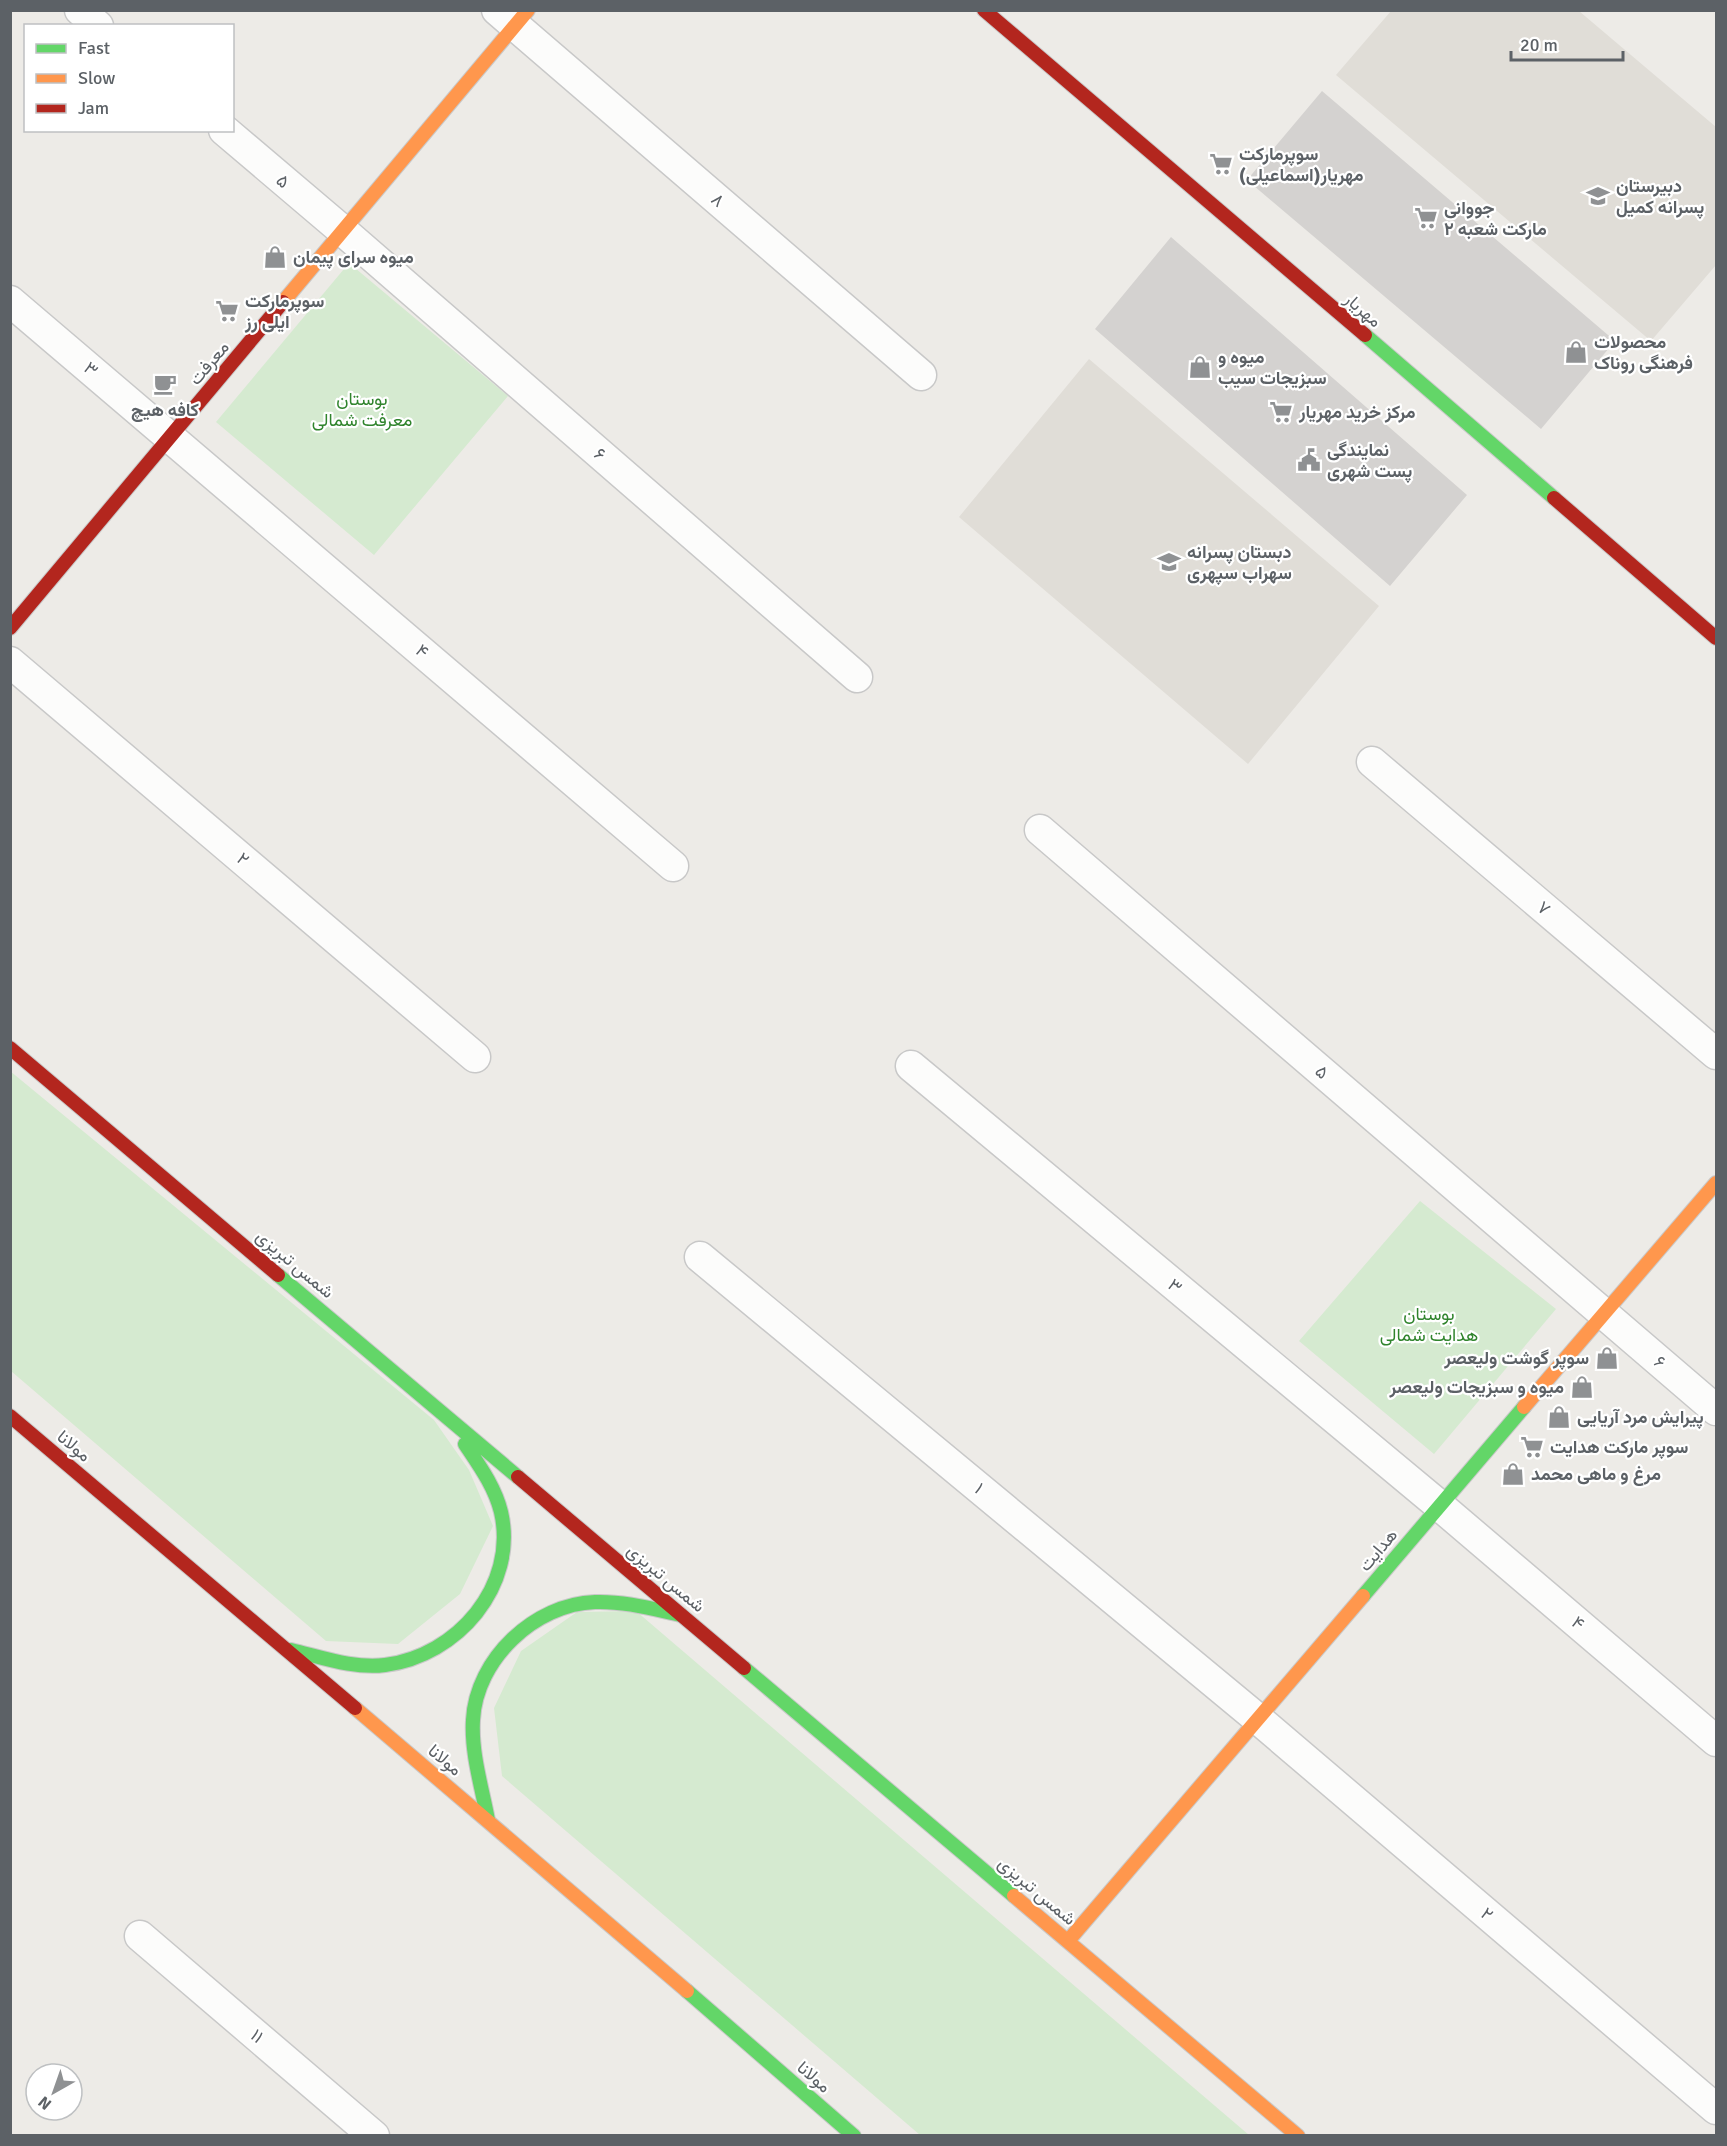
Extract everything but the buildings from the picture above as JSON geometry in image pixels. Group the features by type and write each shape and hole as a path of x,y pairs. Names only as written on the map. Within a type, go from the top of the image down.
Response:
{"street":[{"path":"80,10 96,24"},
{"name":"مهریار","path":"984,10 1185,180 1716,638"},
{"name":"معرفت","path":"10,628 343,231 513,16"},
{"name":"۸","path":"513,16 921,375"},
{"name":"۵","path":"226,132 343,231"},
{"name":"۶","path":"343,231 857,677"},
{"name":"۳","path":"10,301 171,437"},
{"name":"۴","path":"171,437 674,866"},
{"name":"۲","path":"10,662 475,1057"},
{"name":"۷","path":"1372,762 1716,1054"},
{"name":"۵","path":"1040,830 1604,1314"},
{"name":"شمس تبریزی","path":"10,1048 1298,2136"},
{"name":"۳","path":"911,1066 1440,1506"},
{"name":"هدایت","path":"1068,1941 1716,1182"},
{"name":"۱","path":"700,1257 1258,1719"},
{"name":"۶","path":"1604,1314 1716,1410"},
{"path":"286,1648 340,1661 381,1665 422,1657 458,1636 485,1605 500,1566 503,1525 492,1485 444,1413"},
{"name":"مولانا","path":"10,1416 488,1820 854,2136"},
{"name":"۴","path":"1440,1506 1716,1741"},
{"path":"488,1820 476,1763 472,1718 484,1675 510,1639 543,1615 582,1603 624,1604 683,1615"},
{"name":"۲","path":"1258,1719 1716,2109"},
{"name":"۱۱","path":"140,1936 374,2136"}],"shaded area":[{"name":"دبیرستان پسرانه کمیل","path":"1391,11 1579,11 1716,127 1716,265 1651,341 1336,75"},
{"name":"دبستان پسرانه سهراب سپهری","path":"1089,359 1379,606 1248,764 959,517"}],"green space":[{"name":"بوستان معرفت شمالی","path":"349,263 508,396 374,555 216,422"},
{"path":"10,1071 434,1420 469,1470 493,1526 460,1594 398,1644 326,1641 11,1371"},
{"name":"بوستان هدایت شمالی","path":"1420,1201 1556,1309 1434,1454 1299,1341"},
{"path":"636,1611 1249,2135 920,2135 502,1776 494,1708 521,1651 577,1612"}],"traffic: fast":[{"path":"1365,335 1554,498"},
{"path":"278,1275 518,1477"},
{"path":"1363,1596 1524,1407"},
{"path":"291,1650 350,1664 385,1665 411,1659 436,1648 458,1632 476,1613 491,1591 500,1566 504,1539 501,1512 495,1494 465,1444"},
{"path":"488,1820 475,1758 473,1720 477,1697 485,1676 497,1656 513,1639 531,1624 573,1605 595,1602 617,1603 681,1615"},
{"path":"744,1668 1014,1896"},
{"path":"687,1991 854,2136"}],"traffic: slow":[{"path":"283,302 528,10"},
{"path":"1524,1407 1716,1183"},
{"path":"1068,1941 1363,1596"},
{"path":"355,1708 687,1991"},
{"path":"1014,1896 1298,2136"}],"traffic: jam":[{"path":"984,10 1365,335"},
{"path":"10,628 283,302"},
{"path":"1554,498 1716,638"},
{"path":"10,1048 278,1275"},
{"path":"10,1416 355,1708"},
{"path":"518,1477 744,1668"}],"place":[{"name":"سوپرمارکت مهریار(اسماعیلی)","path":"1221,164"},
{"name":"دبیرستان پسرانه کمیل","path":"1598,196"},
{"name":"جووانی مارکت شعبه ۲","path":"1426,218"},
{"name":"میوه سرای پیمان","path":"275,257"},
{"name":"سوپرمارکت ایلی رز","path":"227,311"},
{"name":"محصولات فرهنگی روناک","path":"1576,352"},
{"name":"میوه و سبزیجات سیب","path":"1200,367"},
{"name":"کافه هیچ","path":"165,384"},
{"name":"مرکز خرید مهریار","path":"1281,412"},
{"name":"نمایندگی پست شهری","path":"1309,460"},
{"name":"دبستان پسرانه سهراب سپهری","path":"1169,562"},
{"name":"سوپر گوشت ولیعصر","path":"1607,1358"},
{"name":"میوه و سبزیجات ولیعصر","path":"1582,1387"},
{"name":"پیرایش مرد آریایی","path":"1559,1417"},
{"name":"سوپر مارکت هدایت","path":"1532,1447"},
{"name":"مرغ و ماهی محمد","path":"1513,1474"}]}
